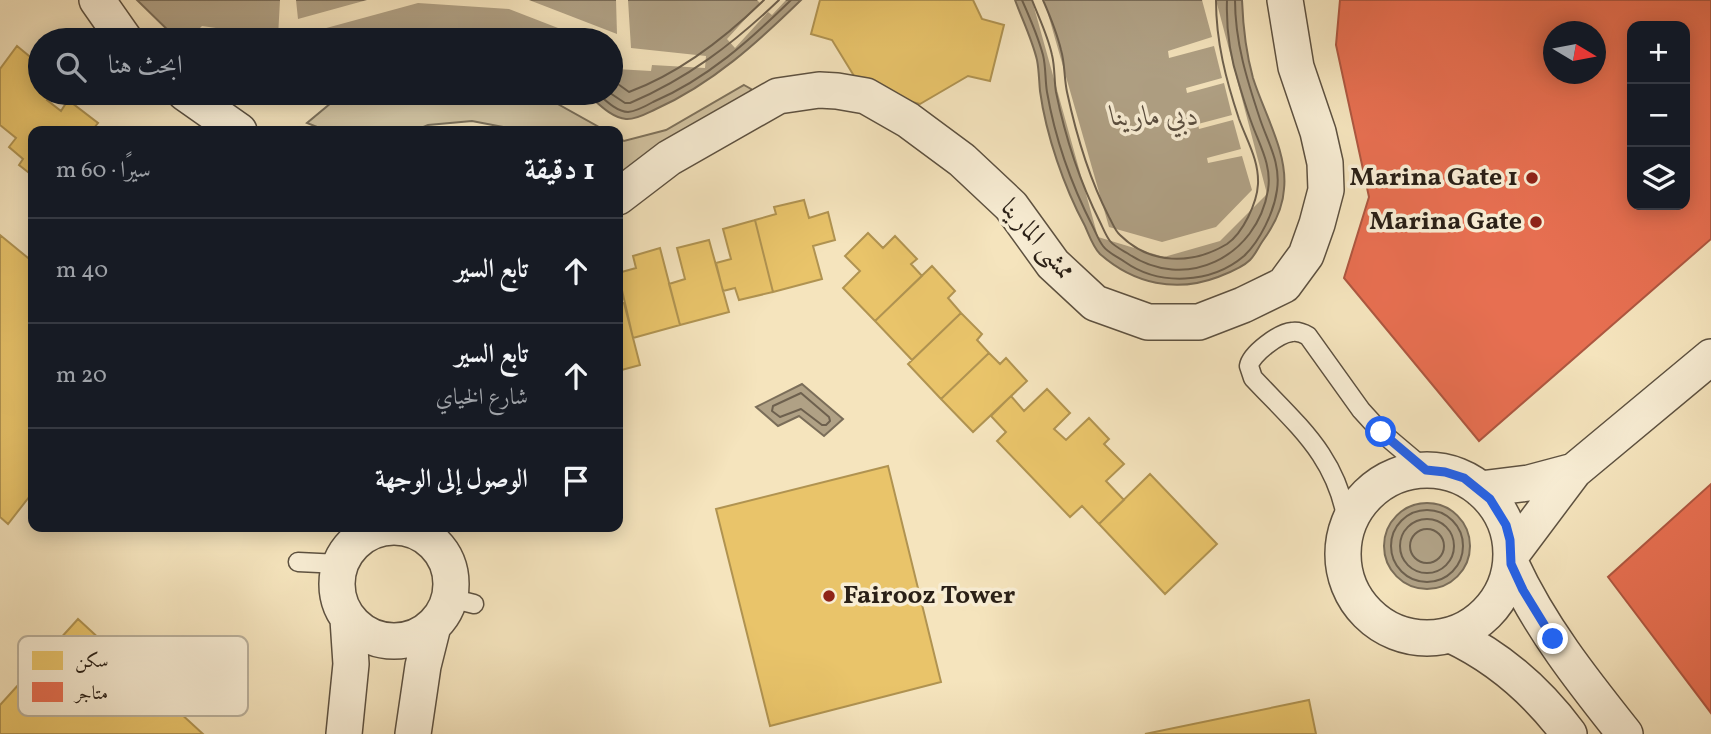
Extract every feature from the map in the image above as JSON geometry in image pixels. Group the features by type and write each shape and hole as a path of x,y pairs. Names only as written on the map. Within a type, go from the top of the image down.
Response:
{"street":[{"path":"97,0 117,28"},
{"name":"ممشى المارينا","path":"623,193 669,158 778,96 818,90 866,96 908,120 962,160 1011,206 1053,264 1095,303 1148,322 1199,322 1284,285 1306,255 1317,224 1326,190 1325,163 1318,132 1296,67 1285,0"},
{"path":"202,105 232,126"},
{"path":"1625,734 1553,639 1523,590 1511,560 1506,525 1490,499 1480,489 1464,478 1445,472 1426,470 1406,473 1387,481 1370,493 1357,509 1348,527 1344,547 1345,568 1350,587 1367,612 1391,631 1410,637 1451,635 1468,628 1485,616 1497,601 1506,584 1511,560 1574,471 1711,357"},
{"path":"1480,489 1530,483 1574,471"},
{"path":"344,734 351,664 348,619 340,602 337,583 340,564 353,544 371,532"},
{"path":"413,734 423,666 452,609 451,577 445,558 432,542 417,532"},
{"path":"348,619 363,632 380,640 398,641 417,636 452,609"},
{"path":"1451,635 1494,658 1514,673 1537,695 1569,734"}],"lane":[{"path":"1348,527 1342,496 1330,467 1319,450 1250,373 1250,360 1258,352 1286,333 1298,331 1308,336 1381,432 1426,470"},
{"path":"298,562 340,564"}],"shaded area":[{"path":"744,85 751,89 750,98 623,172 623,140 666,130"},
{"path":"329,105 559,105 597,126 498,126 472,121 426,126 314,126 307,123"}],"water":[{"path":"137,0 801,0 715,75 677,99 630,119 620,118 600,105 623,105 623,28 166,28"},
{"name":"دبي مارينا","path":"1015,0 1242,0 1251,69 1279,147 1284,175 1282,203 1277,217 1250,260 1218,277 1202,282 1171,285 1141,279 1100,254 1063,178 1043,108 1037,60"},
{"path":"802,384 843,419 824,436 799,416 778,426 756,407"},
{"path":"1427,503 1451,510 1463,522 1470,546 1463,570 1451,582 1427,589 1403,582 1391,570 1384,546 1391,522 1403,510"}],"pier":[{"path":"280,0 296,0 298,19 367,0 529,0 601,28 558,28 509,9 418,3 326,28 278,28"},
{"path":"616,0 628,0 631,48 706,56 705,68 652,65 651,71 623,69 623,28 617,28"},
{"path":"757,0 786,0 772,15 768,12 735,48 727,39 760,3"},
{"path":"1032,0 1044,0 1109,227 1162,242 1216,227 1252,190 1242,156 1208,163 1207,158 1241,149 1233,120 1199,129 1198,124 1232,115 1224,83 1187,93 1186,88 1222,78 1214,46 1169,58 1168,51 1212,37 1202,0 1216,0 1267,194 1220,241 1164,257 1098,237"}],"building: سكن":[{"path":"820,0 973,0 982,19 1004,25 990,81 968,76 920,104 862,89 832,40 811,34"},
{"name":"Marina Gate 1","path":"1566,7 1579,21 1551,21"},
{"name":"Marina Gate 1","path":"1543,28 1543,84 1606,84 1606,50 1627,74 1627,210 1672,210 1555,316 1407,151"},
{"path":"17,46 28,55 28,105 53,105 61,111 65,105 75,105 98,123 96,126 28,126 28,172 19,165 23,159 9,147 16,138 0,125 0,69"},
{"path":"1690,144 1711,167 1711,175 1690,194"},
{"path":"804,200 809,218 828,212 835,240 813,246 822,279 773,292 755,220 776,214 774,207"},
{"path":"755,220 773,292 739,300 735,288 723,291 716,263 731,259 723,229"},
{"path":"868,233 883,248 895,236 917,259 911,264 922,276 875,321 843,288 860,271 845,256"},
{"path":"0,235 28,258 28,498 8,524 0,517"},
{"path":"709,240 729,312 680,325 669,284 685,279 677,248"},
{"path":"660,248 680,325 633,338 623,295 623,272 636,268 633,256"},
{"path":"932,266 955,291 948,298 961,313 912,360 875,321"},
{"path":"623,303 640,365 623,370"},
{"path":"961,313 982,334 977,340 989,353 941,399 908,364"},
{"path":"989,353 1000,364 1006,358 1027,381 973,432 941,399"},
{"path":"1047,389 1070,413 1054,429 1066,440 1089,418 1109,439 1104,444 1124,464 1106,481 1124,500 1099,524 1082,506 1070,517 997,441 1006,432 991,416 1011,396 1024,411"},
{"name":"Fairooz Tower","path":"888,466 941,682 770,726 716,509"},
{"path":"1150,474 1217,544 1165,594 1099,524"},
{"path":"1711,559 1711,657 1673,573"},
{"path":"78,619 96,636 63,636"},
{"path":"18,685 18,716 183,716 203,734 0,734 0,705"},
{"path":"1309,700 1316,734 1145,734"}],"building: متاجر":[{"name":"Marina Gate","path":"1340,0 1711,0 1711,239 1479,441 1344,278 1369,197 1336,45"},
{"path":"1711,484 1711,713 1608,577"}],"place":[{"name":"Marina Gate 1","path":"1532,178"},
{"name":"Marina Gate","path":"1536,222"},
{"name":"Fairooz Tower","path":"829,596"}],"route":[{"path":"1381,432 1426,470 1464,478 1490,499 1506,525 1511,564 1523,590 1553,639"}]}
